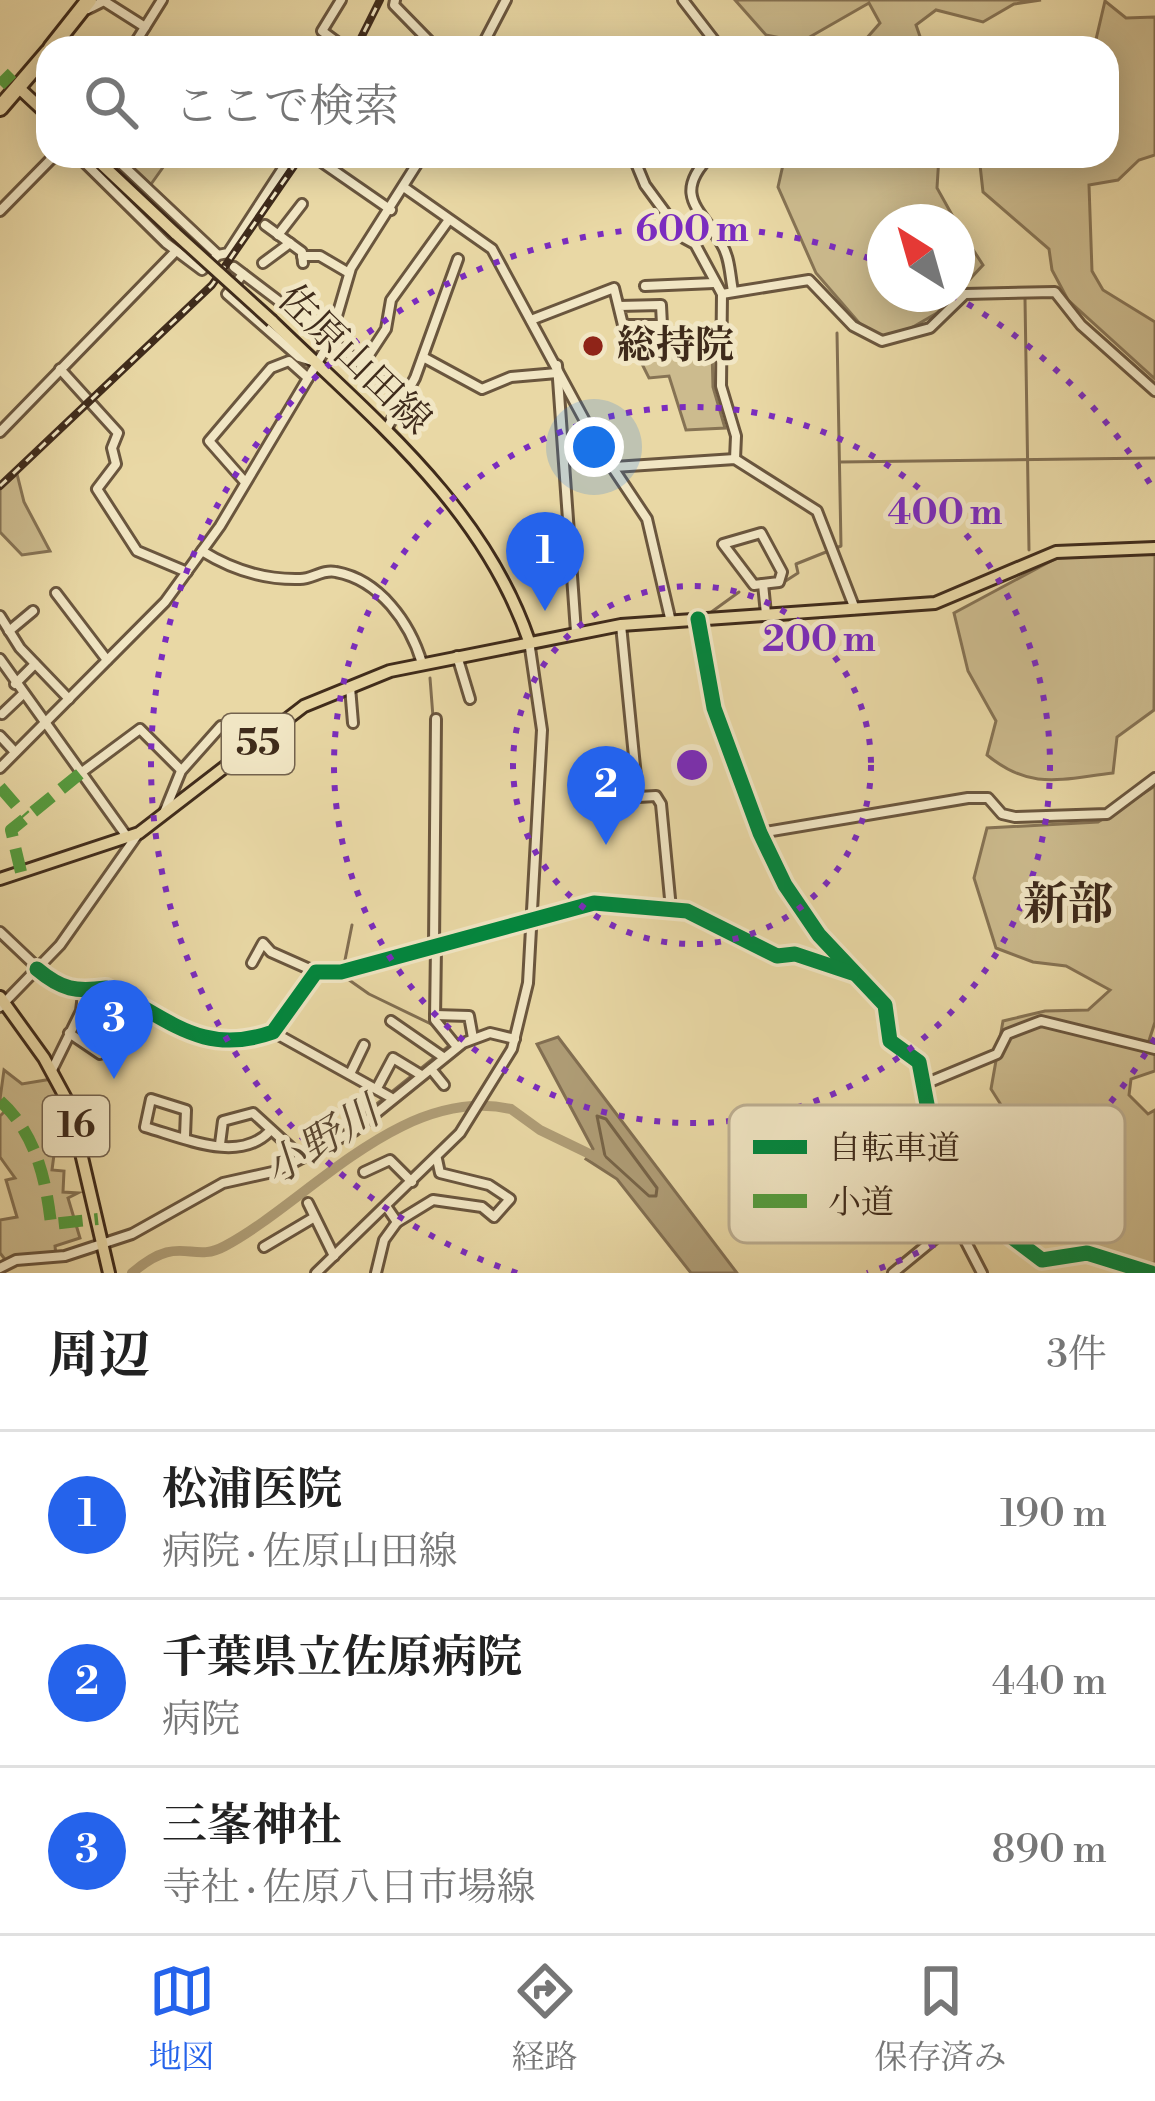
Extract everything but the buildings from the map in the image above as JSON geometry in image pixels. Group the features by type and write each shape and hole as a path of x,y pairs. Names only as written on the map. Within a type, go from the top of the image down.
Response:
{"highway":[{"path":"61,36 89,0"},
{"path":"0,108 36,66"}],"main road":[{"path":"18,87 36,104"},
{"name":"佐原山田線","path":"106,168 315,362 477,531 508,585 529,641"},
{"name":"55","path":"0,879 133,836 304,706 422,663 621,625 935,603 1056,552 1155,548"},
{"name":"16","path":"1,1002 52,1070 79,1133 109,1273"}],"street":[{"path":"139,36 162,0"},
{"path":"328,36 322,32 341,0"},
{"path":"395,0 394,5 424,36"},
{"path":"487,36 506,0"},
{"path":"682,0 710,36"},
{"path":"73,21 104,1 145,27"},
{"path":"0,211 42,168"},
{"path":"91,168 202,270 218,255 228,253 245,232 284,168"},
{"path":"126,168 218,255"},
{"path":"331,168 392,210"},
{"path":"0,768 107,660 202,551 329,343 349,273 416,168"},
{"path":"638,168 684,238 694,244 722,294 721,386 736,436 735,459"},
{"path":"698,168 691,196 694,210 725,249 733,291"},
{"path":"405,188 492,249 653,533 671,622"},
{"path":"278,235 302,204"},
{"path":"362,367 386,329 391,300 448,221"},
{"path":"265,225 303,259 320,256 349,273"},
{"path":"263,263 290,243"},
{"path":"0,432 176,250"},
{"path":"386,432 423,356 458,259"},
{"path":"315,362 299,357 226,294 238,270 404,396"},
{"path":"722,294 808,280 853,326 882,341 930,328 965,294 1055,292 1081,325 1155,391"},
{"path":"645,286 714,284"},
{"path":"531,320 614,287 623,325 662,325 661,305 619,306"},
{"path":"423,356 482,389 511,376 557,368"},
{"path":"246,483 209,441 271,368 289,361 308,378"},
{"path":"557,368 576,632"},
{"path":"60,369 118,433 112,448 116,464 97,490 137,551 187,572"},
{"path":"613,467 735,459 817,511 855,609"},
{"path":"761,533 782,572 779,582 763,584 754,585 743,574 726,554 725,542 761,533"},
{"path":"202,551 248,573 303,579 334,571 358,580 408,625 422,663"},
{"path":"763,584 766,614"},
{"path":"56,593 107,660"},
{"path":"9,631 33,611"},
{"path":"0,616 35,664 69,699"},
{"path":"698,620 714,708 760,833 785,885 852,973 885,1005 888,1037 919,1062 928,1105"},
{"path":"621,625 638,797 656,796 662,804 671,909"},
{"path":"316,1273 471,1120 515,1040 528,982 542,730 529,641"},
{"path":"457,656 470,699"},
{"path":"0,659 3,672 47,720 133,836 37,968 1,1002"},
{"path":"15,684 35,664"},
{"path":"350,687 353,724"},
{"path":"2,714 22,694"},
{"path":"436,719 435,1015 457,1047"},
{"path":"164,814 181,771 225,724 248,729 262,740"},
{"path":"82,772 140,729 181,771"},
{"path":"0,736 16,752"},
{"path":"760,833 968,798 988,798 1002,814 1015,817 1108,814 1155,778"},
{"path":"252,963 263,943 271,952 316,972 342,971 594,903 688,911 777,956 795,954 852,973"},
{"path":"0,932 52,982 83,994 106,988 160,1021 218,1041 245,1042 273,1032 316,972"},
{"path":"52,1070 83,994"},
{"path":"435,1015 469,1016 472,1037"},
{"path":"391,1021 443,1057"},
{"path":"926,1083 998,1054 1006,1034 1036,1021 1155,1049"},
{"path":"273,1032 383,1093"},
{"path":"70,1034 88,1050 99,1033"},
{"path":"383,1093 426,1072 472,1037 498,1033 515,1040"},
{"path":"350,1074 364,1045"},
{"path":"0,1268 154,1225 223,1183 277,1171 299,1155 354,1131 383,1093 393,1058 444,1084"},
{"path":"185,1136 186,1110 151,1099 145,1127 229,1150 242,1148 270,1130"},
{"path":"220,1144 223,1121 253,1114 299,1155"},
{"path":"376,1273 384,1240 397,1222 433,1200 482,1207 494,1217 510,1199 489,1185 440,1173 437,1158"},
{"path":"364,1172 389,1160 412,1182"},
{"path":"482,1207 489,1185"},
{"path":"308,1203 334,1256"},
{"path":"386,1206 397,1222"},
{"path":"264,1247 313,1218"},
{"path":"892,1273 934,1243"},
{"path":"966,1243 982,1273"},
{"path":"1017,1243 1042,1260 1087,1253 1151,1273"}],"shaded area":[{"path":"735,0 1041,0 1014,4 983,22 936,10 916,25 920,36 869,36 880,23 869,3 811,36 766,35"},
{"path":"1105,1 1126,18 1155,17 1155,155 1139,160 1118,180 1089,185 1092,271 1103,290 1155,322 1155,379 1068,300 1052,270 1049,249 983,192 980,168 1119,168 1119,36 1097,36"},
{"path":"130,168 162,168 149,187"},
{"path":"782,168 938,168 937,188 946,204 867,204 867,312 937,313 894,338 867,332 816,273 778,187"},
{"path":"634,348 712,349 713,387 725,428 686,430 669,376 649,378"},
{"path":"17,474 24,502 50,551 22,555 0,532 0,488"},
{"path":"1062,555 1155,555 1154,710 1117,737 1113,773 1047,780 1018,774 987,755 996,721 968,671 954,613"},
{"path":"1155,786 1155,1022 1146,1050 1155,1053 1155,1071 1131,1079 1129,1095 1148,1114 1155,1110 1155,1263 1113,1261 1093,1243 1125,1243 1125,1105 1001,1105 991,1089 1003,1021 1045,1011 1088,1010 1110,990 1066,966 1033,962 996,948 974,878 987,828 1098,822"},
{"path":"4,1070 22,1084 52,1079 71,1123 62,1148 55,1147 52,1170 64,1171 63,1192 78,1193 68,1198 80,1238 55,1246 56,1255 21,1256 7,1262 0,1253 0,1220 17,1217 6,1180 15,1178 0,1157 0,1116 9,1107 0,1099"}],"water":[{"path":"558,1037 737,1273 691,1273 617,1179 586,1159 593,1149 537,1044"}],"waterway":[{"path":"1025,299 1029,550"},
{"path":"784,582 798,573 796,564 841,546 837,333"},
{"path":"840,462 1155,458"},
{"path":"710,613 739,592"},
{"path":"430,678 433,717"},
{"path":"352,925 342,975 369,994 431,1024"},
{"path":"353,1123 450,1045 432,1021"},
{"name":"小野川","path":"132,1273 162,1254 225,1246 359,1152 432,1114 471,1106 511,1109 540,1130 600,1159"}],"railway":[{"path":"362,36 380,0"},
{"path":"0,486 212,285 293,168"}],"marked path":[{"path":"0,85 12,73"},
{"path":"21,872 11,830 82,772"},
{"path":"0,787 25,816"},
{"path":"0,1101 22,1127 37,1157 51,1224 98,1219"}],"cycle path":[{"path":"698,619 714,708 760,833 785,885 819,935 885,1005 890,1041 919,1062 927,1105"},
{"path":"37,969 70,988 106,988 185,1030 225,1040 273,1032 316,972 341,972 594,903 687,911 777,956 795,954 852,973"},
{"path":"1019,1243 1042,1260 1087,1253 1151,1273"}],"place":[{"name":"総持院","path":"593,346"},
{"name":"松浦医院","path":"545,611"},
{"name":"千葉県立佐原病院","path":"606,845"},
{"name":"三峯神社","path":"114,1079"}],"district":[{"name":"新部","path":"1068,905"}]}
